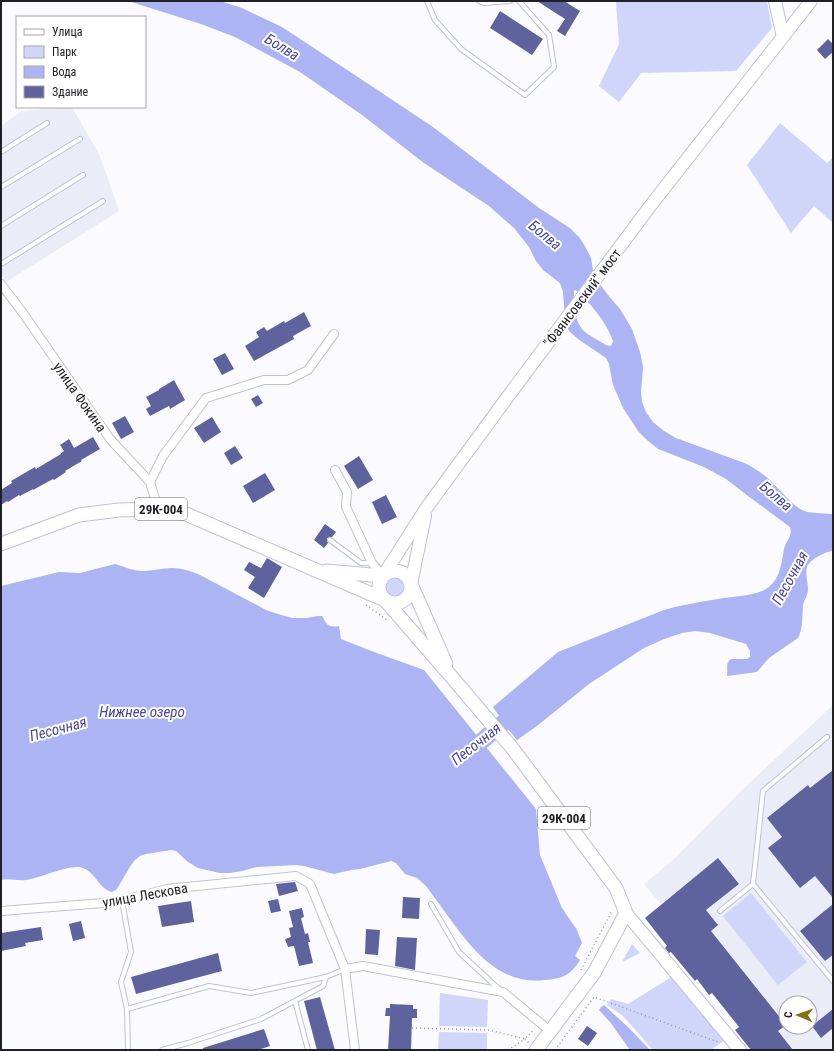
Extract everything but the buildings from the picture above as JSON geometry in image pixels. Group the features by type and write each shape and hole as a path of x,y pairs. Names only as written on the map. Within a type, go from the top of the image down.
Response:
{"main road":[{"path":"775,1 783,37"},
{"name":"\"Фаянсовский\" мост","path":"384,576 427,507 512,391 652,205 811,1"},
{"path":"314,569 394,604 403,602 410,594 427,507"},
{"name":"29К-004","path":"1,544 79,515 119,510 158,508 186,514 314,569 384,576 388,573 397,571 402,573 409,579 450,675 513,749 616,888 626,913"},
{"path":"384,576 380,580 379,586 381,596 450,675"},
{"path":"537,1050 545,1027 594,973 626,913 740,1050"}],"street":[{"name":"улица Фокина","path":"1,284 23,313 110,439 150,482 158,508"},
{"path":"150,482 164,456 206,398 264,380 288,380 308,370 334,334"},
{"path":"335,470 347,492 346,507 372,563 384,576"},
{"name":"улица Лескова","path":"1,911 116,902 168,889 296,876 310,884 345,969"},
{"path":"355,1050 345,969 363,966 503,992 545,1027"}],"lane":[{"path":"427,1 435,20 461,49 525,94 554,67 549,35 518,1"},
{"path":"480,1 484,3 510,1"},
{"path":"1,152 47,123"},
{"path":"1,187 80,139"},
{"path":"1,226 83,175"},
{"path":"1,264 103,202"},
{"path":"330,540 361,563 372,563"},
{"path":"827,737 763,791 754,884 833,981"},
{"path":"720,911 754,884"},
{"path":"122,901 131,952 122,982 127,1009 128,1050"},
{"path":"431,904 459,952 503,992"},
{"path":"127,1009 209,986 251,993 326,977 345,969"},
{"path":"162,1050 261,1019 323,986 326,977"},
{"path":"295,1001 308,1050"}],"path":[{"path":"362,602 387,620"},
{"path":"579,974 612,911"},
{"path":"555,1050 594,997 723,1044"},
{"path":"508,1050 545,1027"},
{"path":"412,1028 490,1030 525,1039 537,1050"}],"shaded area":[{"path":"73,108 100,156 119,211 6,282 1,274 1,126 22,111"},
{"path":"833,705 833,1050 793,1050 781,1035 818,1035 818,995 778,995 778,1014 711,931 718,925 712,918 697,918 739,884 718,859 661,904 644,884 675,858 743,789"}],"green space":[{"path":"615,1 767,1 772,28 736,71 641,73 619,102 599,86 619,44"},
{"path":"780,123 827,163 833,157 833,223 814,206 791,233 747,165"},
{"path":"395,578 401,581 404,587 401,593 395,596 389,593 386,587 389,581"},
{"path":"751,893 807,962 778,985 723,916"},
{"path":"632,944 640,953 622,962"},
{"path":"673,976 725,1040 711,1050 653,1050 623,1016 607,1005 611,999 628,1004"},
{"path":"440,993 488,1000 487,1027 439,1026"},
{"path":"439,1032 487,1033 487,1050 438,1050"}],"water":[{"name":"Болва","path":"128,1 220,1 242,8 282,27 433,127 539,208 570,228 579,237 591,258 593,270 599,283 620,309 632,329 640,352 643,367 641,392 642,402 646,412 653,422 676,438 747,464 770,480 792,503 800,509 807,512 833,514 833,551 818,556 808,564 807,567 808,592 803,605 802,627 798,638 769,658 757,672 727,676 727,665 731,659 747,659 750,657 750,651 746,644 710,633 695,631 682,633 664,639 644,648 589,684 537,726 517,740 493,707 558,652 664,610 697,602 745,596 765,590 773,583 778,574 784,549 791,533 790,527 726,479 704,467 658,449 638,431 623,408 613,385 609,364 606,358 569,331 565,318 563,292 560,283 543,270 536,261 529,247 514,228 489,206 424,163 362,115 300,72 235,37 201,24","holes":["574,291 577,291 605,324 613,341 611,346 606,345 590,336 579,325 574,306"]},
{"name":"Нижнее озеро","path":"115,564 139,571 165,568 186,570 200,575 266,610 293,618 322,616 326,623 330,626 339,626 341,639 424,670 536,809 540,855 562,908 577,930 582,943 575,956 580,960 577,965 566,975 556,979 530,980 516,978 503,972 492,965 471,946 426,886 417,878 405,874 396,863 391,861 334,874 296,865 257,867 230,873 220,873 198,868 188,862 176,851 171,850 140,856 131,865 117,889 112,892 104,888 87,870 78,867 71,867 32,879 1,880 1,586 59,572 80,573"},
{"path":"604,1005 650,1050 630,1050 610,1022 599,1010"}],"waterway":[{"name":"Песочная","path":"464,756 520,709"}]}
